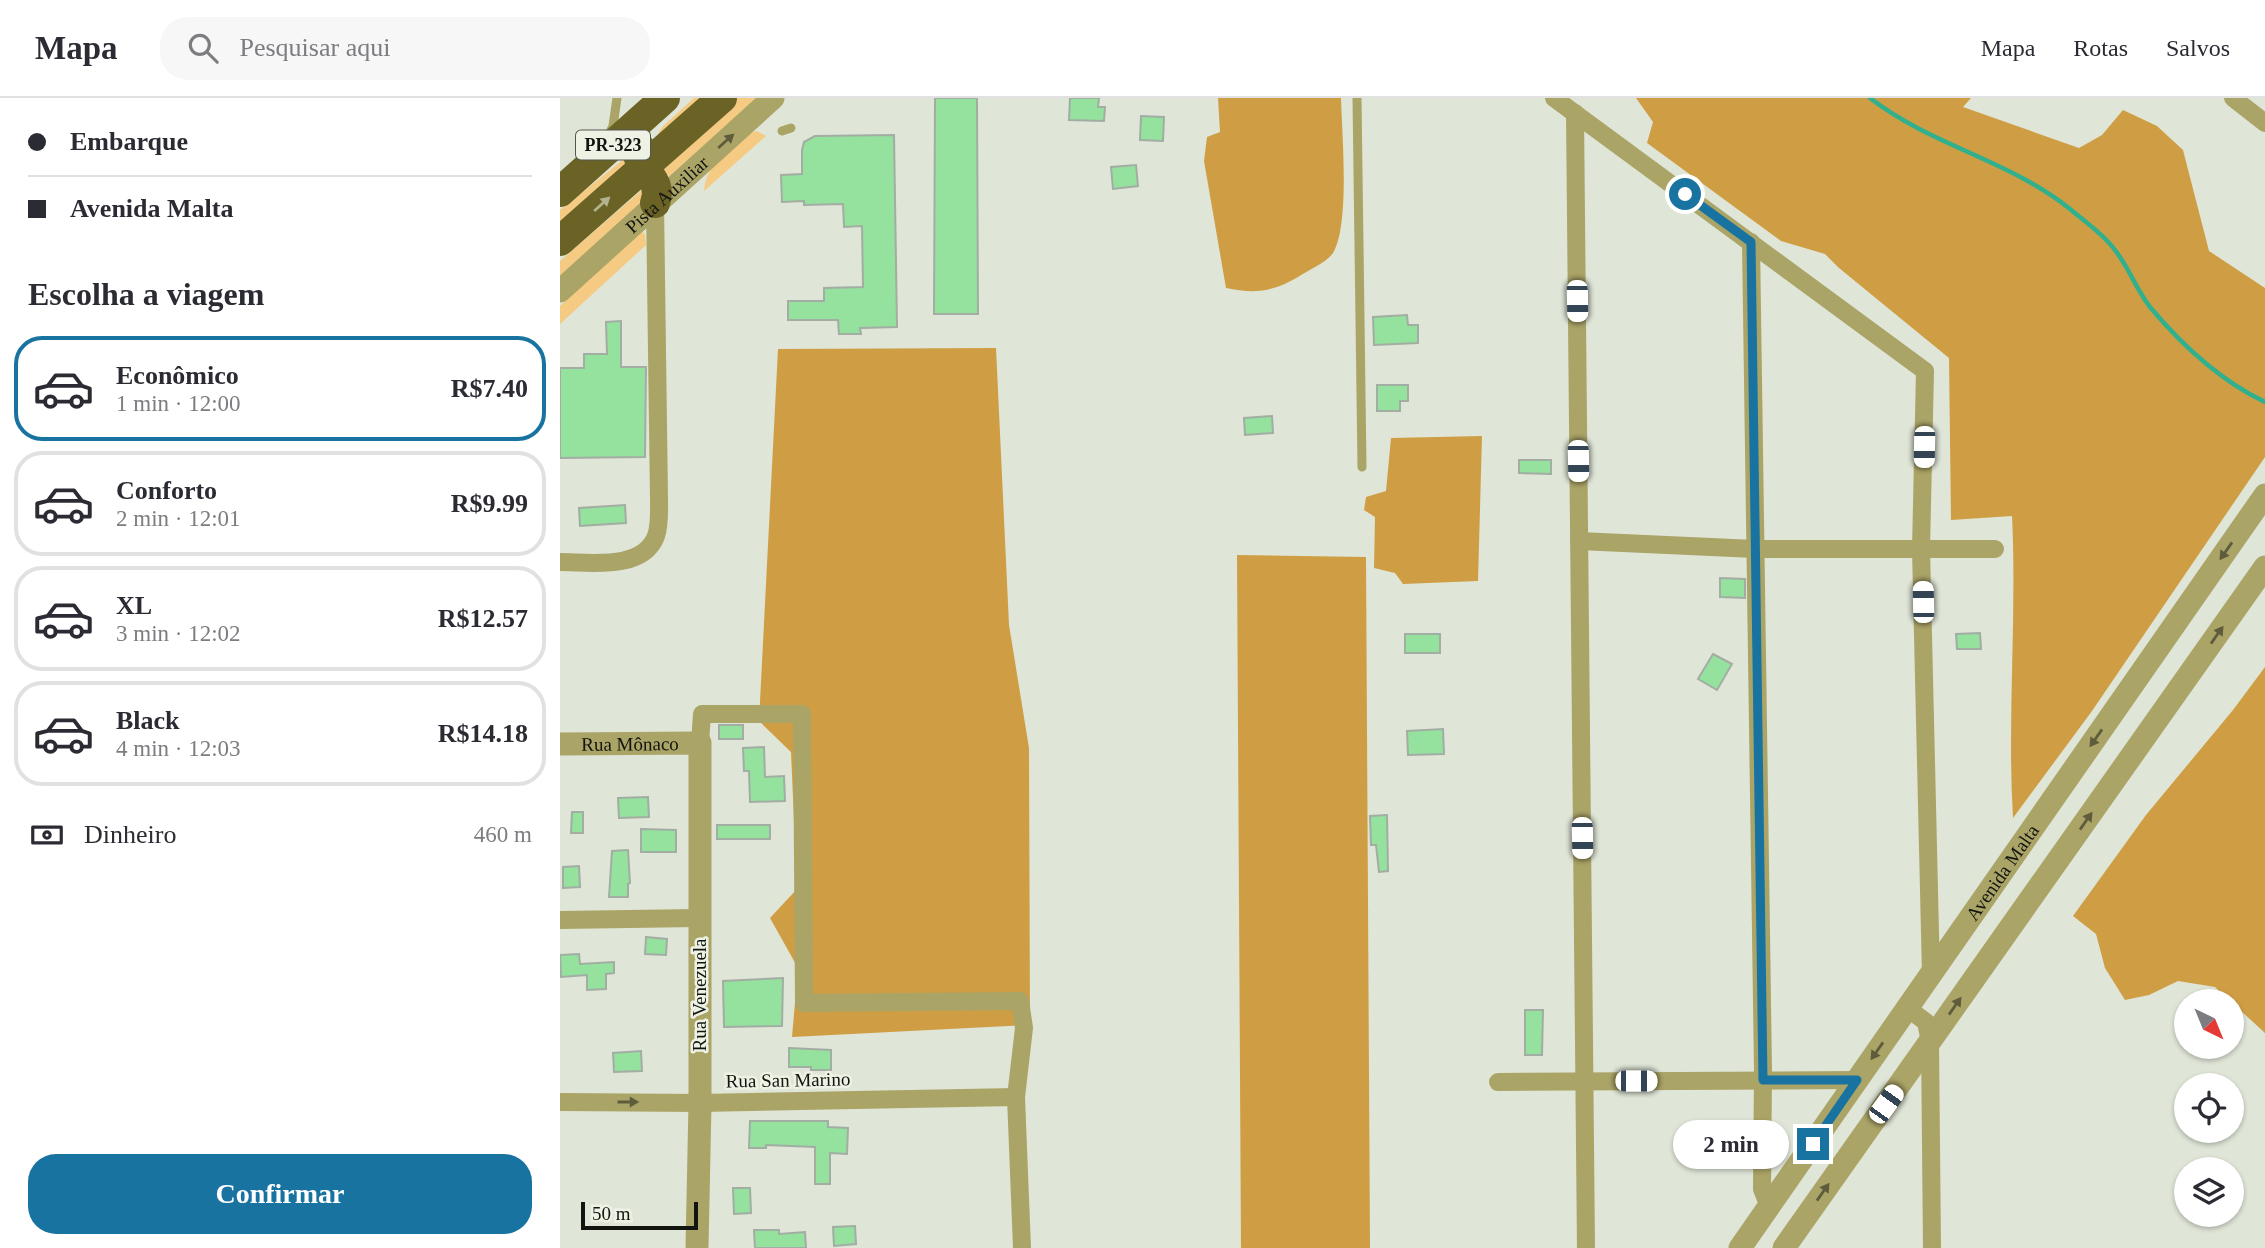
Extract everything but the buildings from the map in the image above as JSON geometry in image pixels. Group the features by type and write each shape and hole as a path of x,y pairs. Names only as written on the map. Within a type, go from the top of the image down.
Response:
{"highway":[{"name":"PR-323","path":"569,184 665,98"},
{"path":"658,184 639,159 641,148 647,135 683,98"},
{"name":"PR-323","path":"560,241 658,184 722,98"}],"street":[{"name":"Pista Auxiliar","path":"560,291 658,184 774,98"},
{"path":"1554,98 1925,371 1921,549 1931,975"},
{"path":"2233,98 2265,123"},
{"path":"1575,113 1586,1248"},
{"path":"561,562 601,563 640,556 651,546 657,534 658,184"},
{"path":"1751,242 1763,1080 1762,1189 1769,1207"},
{"name":"Avenida Malta","path":"1748,1245 1769,1207 2265,495"},
{"path":"1579,541 1755,549 1995,549"},
{"name":"Avenida Malta","path":"1784,1248 2265,567"},
{"path":"700,743 702,714 802,715 804,1003 1020,1001 1024,1028 1016,1097 1022,1248"},
{"name":"Rua Mônaco","path":"560,744 700,743"},
{"name":"Rua Venezuela","path":"697,1248 700,1103 700,743"},
{"path":"560,920 698,918"},
{"path":"1907,1008 1926,1022 1930,1042 1932,1248"},
{"path":"1498,1082 1857,1080"},
{"name":"Rua San Marino","path":"560,1102 700,1103 1016,1097"}],"lane":[{"path":"569,184 602,148 613,126 617,98"},
{"path":"1357,98 1362,467"}],"shaded area":[{"path":"694,98 707,98 656,138 662,127"},
{"path":"733,98 761,98 672,176 666,175 660,162"},
{"path":"1218,98 1341,98 1344,178 1342,222 1338,240 1333,253 1326,260 1272,289 1246,291 1226,288 1204,161 1207,137 1220,132"},
{"path":"1636,98 1971,98 1963,107 2079,148 2102,135 2123,110 2157,126 2183,150 2209,251 2265,288 2265,457 2092,711 2013,818 2012,516 1951,520 1949,358 1825,254 1781,241 1647,143 1653,122"},
{"path":"757,131 766,136 704,191 714,165 750,133"},
{"path":"624,159 625,167 560,232 560,210"},
{"path":"643,189 649,195 560,283 560,261"},
{"path":"642,231 646,245 560,324 560,306"},
{"path":"996,348 1009,625 1029,748 1030,1025 792,1037 798,968 770,918 797,889 791,752 759,721 778,349"},
{"path":"1482,436 1478,581 1403,584 1395,573 1374,568 1375,517 1364,510 1366,497 1386,491 1391,438"},
{"path":"1237,555 1366,557 1370,1248 1241,1248"},
{"path":"2265,667 2265,1033 2244,1014 2244,989 2217,989 2178,981 2149,995 2125,1000 2105,968 2096,934 2073,916 2146,815"}],"waterway":[{"path":"1870,98 1919,129 2022,178 2070,209 2116,251 2145,300 2175,335 2233,384 2265,402"}],"route":[{"path":"1685,194 1751,242 1763,1080 1857,1080 1813,1144"}]}
